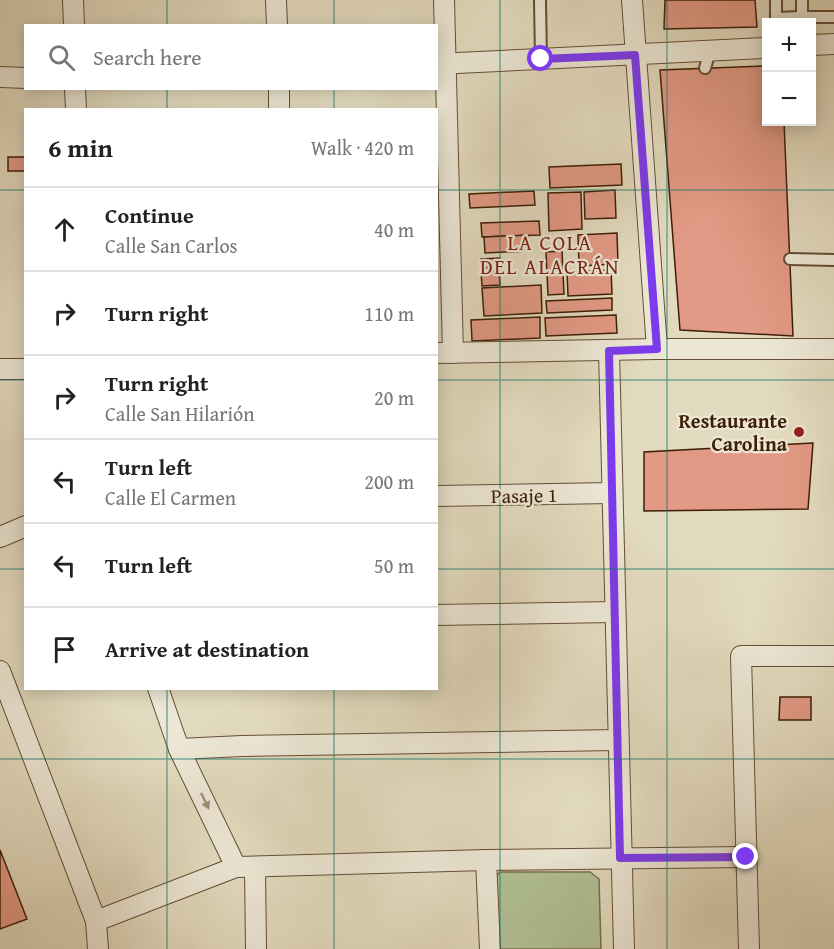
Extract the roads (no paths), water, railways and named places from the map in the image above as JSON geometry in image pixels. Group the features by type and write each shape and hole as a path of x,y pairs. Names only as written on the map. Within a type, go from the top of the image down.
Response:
{"street":[{"path":"73,0 74,24"},
{"path":"276,0 277,24"},
{"path":"444,0 441,64 445,353 657,349 834,349"},
{"path":"632,0 657,349"},
{"path":"816,45 834,44"},
{"path":"441,64 635,55 707,60 762,49"},
{"path":"0,77 24,78"},
{"path":"75,90 76,108"},
{"path":"279,90 279,108"},
{"path":"609,351 624,949"},
{"path":"0,369 24,369"},
{"name":"Pasaje 1","path":"438,496 612,493"},
{"path":"0,537 24,527"},
{"path":"438,615 614,612"},
{"path":"749,949 741,656 834,656"},
{"path":"0,671 96,921 98,949"},
{"path":"159,690 179,749 245,867 256,949"},
{"path":"179,749 617,740"},
{"path":"96,921 245,867 486,860 746,857"},
{"path":"486,860 490,949"}],"lane":[{"path":"540,0 541,59"},
{"path":"776,0 776,18"},
{"path":"802,0 802,18"},
{"path":"816,19 834,17"},
{"path":"790,259 834,260"}],"place":[{"name":"Restaurante Carolina","path":"799,432"}],"district":[{"name":"LA COLA DEL ALACRÁN","path":"550,254"}]}
